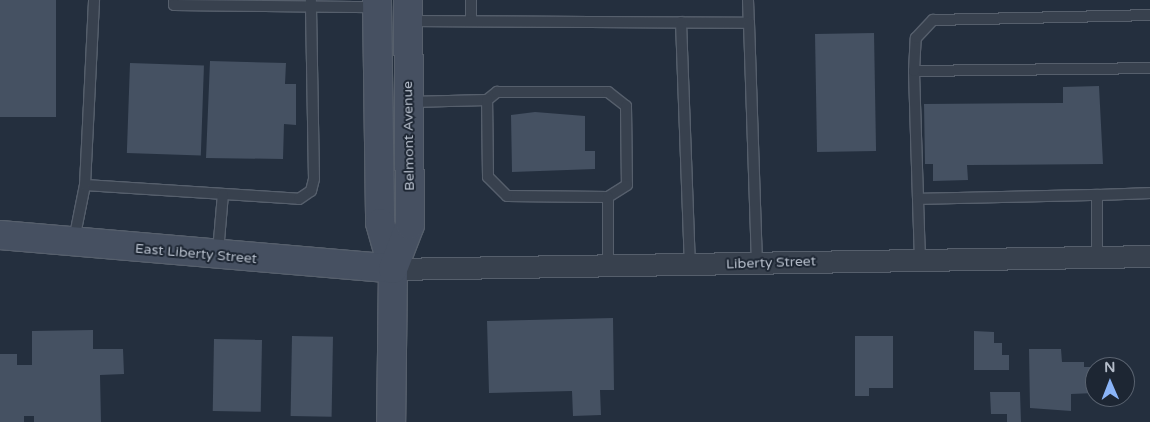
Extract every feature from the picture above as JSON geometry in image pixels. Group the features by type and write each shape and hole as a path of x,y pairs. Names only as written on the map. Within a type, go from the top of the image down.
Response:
{"main road":[{"name":"Belmont Avenue","path":"377,3 380,223 393,269 391,422"},
{"name":"Belmont Avenue","path":"393,269 410,225 408,11"},
{"name":"East Liberty Street","path":"0,235 218,256 393,269"}],"street":[{"name":"Liberty Street","path":"393,269 690,266 1150,256"}],"lane":[{"path":"74,243 85,185 94,0"},
{"path":"174,0 174,6 377,3"},
{"path":"471,0 471,21"},
{"path":"748,0 757,264"},
{"path":"85,185 299,199 311,191 314,179 311,4"},
{"path":"408,11 471,21 748,23"},
{"path":"920,260 914,71 916,38 933,20 1150,15"},
{"path":"681,22 690,266"},
{"path":"914,71 1150,68"},
{"path":"409,102 487,100 497,92 608,92 626,106 627,185 608,197 507,196 488,177 487,100"},
{"path":"918,199 1150,193"},
{"path":"218,256 224,194"},
{"path":"1097,195 1097,257"},
{"path":"608,197 608,267"}],"building":[{"path":"0,0 56,0 56,117 0,117"},
{"path":"874,33 876,151 817,152 815,34"},
{"path":"210,61 286,63 285,84 296,84 296,125 284,124 283,159 206,158"},
{"path":"130,63 204,66 201,156 127,153"},
{"path":"1099,86 1103,164 967,165 968,180 933,181 933,164 925,164 924,104 1063,103 1063,87"},
{"path":"535,112 585,116 585,151 595,151 595,169 512,172 511,115"},
{"path":"613,318 614,390 600,390 601,415 573,416 572,391 489,393 487,321"},
{"path":"93,330 93,349 123,349 124,374 100,375 101,422 34,422 34,416 24,416 24,422 0,422 0,354 17,354 17,365 32,365 32,331"},
{"path":"974,331 994,332 994,343 1002,343 1002,355 1009,355 1009,370 974,370"},
{"path":"292,336 333,337 332,417 291,416"},
{"path":"855,336 893,336 893,388 869,388 869,396 855,396"},
{"path":"214,339 262,340 261,412 213,411"},
{"path":"1029,349 1061,349 1062,362 1084,362 1085,393 1071,394 1071,411 1030,408"},
{"path":"990,392 1020,392 1021,422 1007,422 1007,414 991,414"}]}
